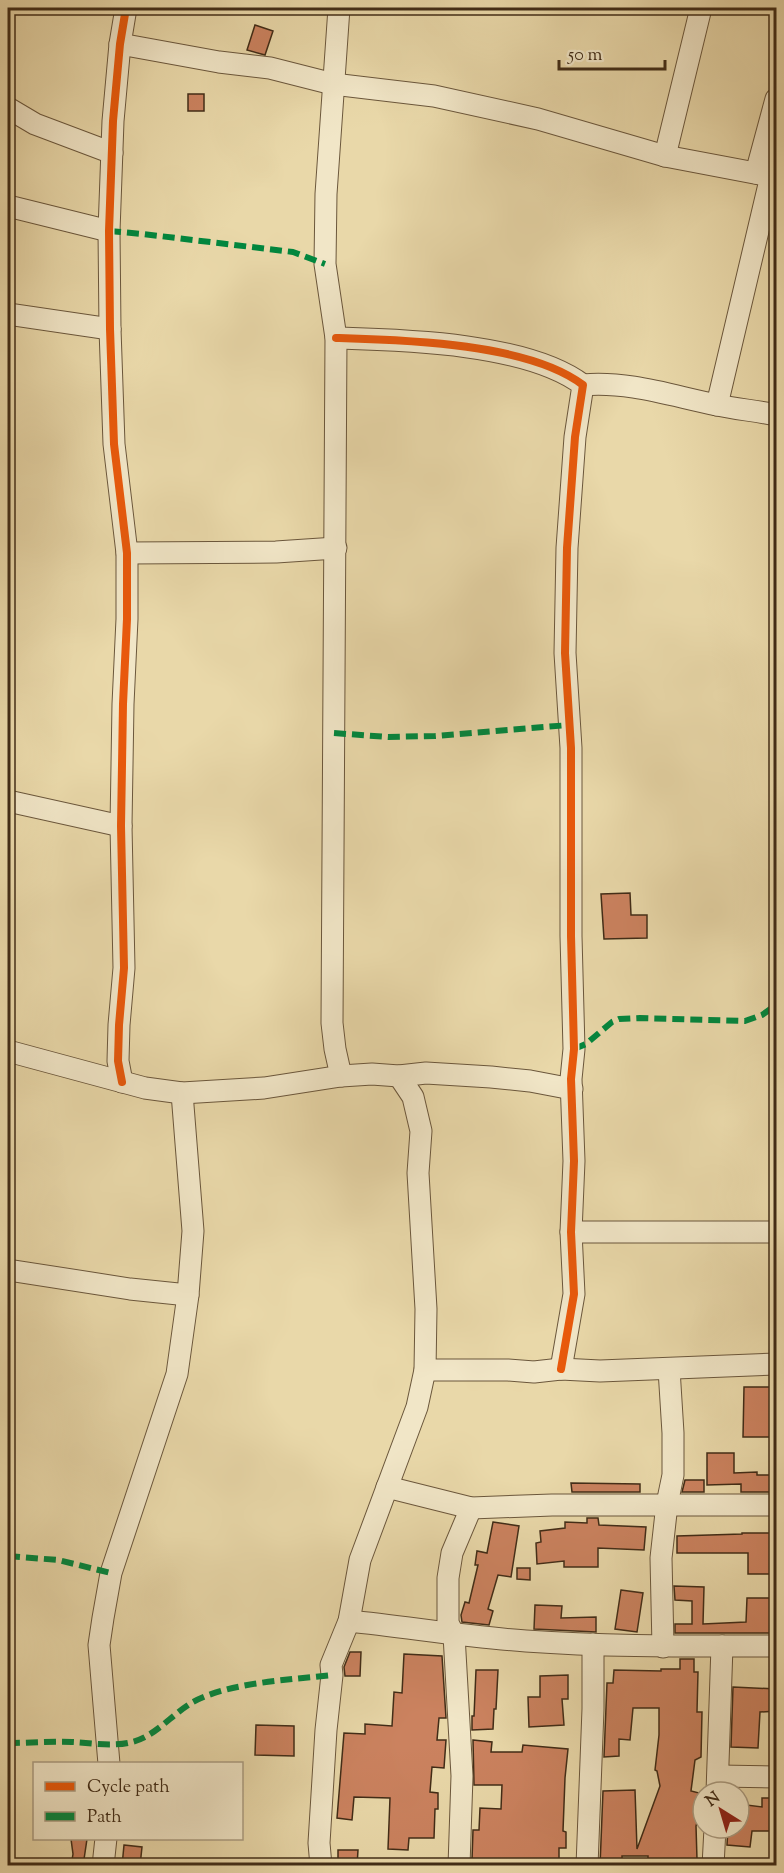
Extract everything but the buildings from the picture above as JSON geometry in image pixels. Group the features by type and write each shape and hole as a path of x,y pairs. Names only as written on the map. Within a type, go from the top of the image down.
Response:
{"street":[{"path":"122,1082 118,1060 124,968 121,826 127,553 114,444 109,231 120,44 126,8"},
{"path":"339,8 326,194 325,264 336,338 333,1023 341,1076"},
{"path":"665,156 701,8"},
{"path":"120,44 219,62 270,68 333,84 434,96 538,119 665,156 768,175"},
{"path":"717,405 768,175 777,99"},
{"path":"8,108 35,124 112,153"},
{"path":"8,206 109,231"},
{"path":"8,314 110,329"},
{"path":"336,338 389,340 489,350 560,371 583,386 623,385 777,415"},
{"path":"561,1370 574,1294 571,1232 574,1161 572,1089 574,1049 571,936 571,748 565,653 567,548 574,437 583,386"},
{"path":"127,553 276,552 336,548"},
{"path":"8,801 121,826"},
{"path":"8,1051 145,1088 183,1093 264,1088 341,1076 372,1074 399,1076 426,1073 530,1081 572,1089"},
{"path":"321,1866 319,1843 331,1665 349,1621 360,1560 417,1407 425,1370 426,1309 418,1173 421,1131 413,1097 399,1076"},
{"path":"108,1762 99,1645 103,1618 111,1573 177,1374 188,1295 193,1231 183,1093"},
{"path":"571,1232 777,1232"},
{"path":"8,1270 130,1289 188,1295"},
{"path":"425,1370 600,1371 777,1364"},
{"path":"663,1647 661,1558 673,1475 669,1369"},
{"path":"387,1487 471,1508 667,1504 777,1505"},
{"path":"459,1866 462,1776 454,1635 448,1623 448,1578 452,1553 471,1508"},
{"path":"349,1621 395,1625 454,1635 530,1642 663,1647 777,1646"},
{"path":"587,1866 593,1644"},
{"path":"718,1780 722,1646"},
{"path":"751,1780 777,1777"},
{"path":"103,1866 106,1840"},
{"path":"713,1866 714,1840"}],"marked path":[{"path":"109,231 293,252 325,264"},
{"path":"334,733 388,737 435,736 569,725"},
{"path":"574,1049 586,1044 612,1022 619,1019 745,1021 762,1015 776,1005"},
{"path":"8,1556 58,1560 111,1573"},
{"path":"8,1743 110,1744 132,1742 149,1735 185,1707 208,1695 242,1686 332,1675"}],"cycle path":[{"path":"122,1082 118,1061 124,968 121,826 127,553 114,444 109,231 113,121 120,44 126,8"},
{"path":"336,338 396,340 499,352 531,360 559,371 583,385 575,437 567,548 565,653 571,748 571,936 574,1049 571,1079 574,1161 571,1232 574,1294 561,1369"}]}
